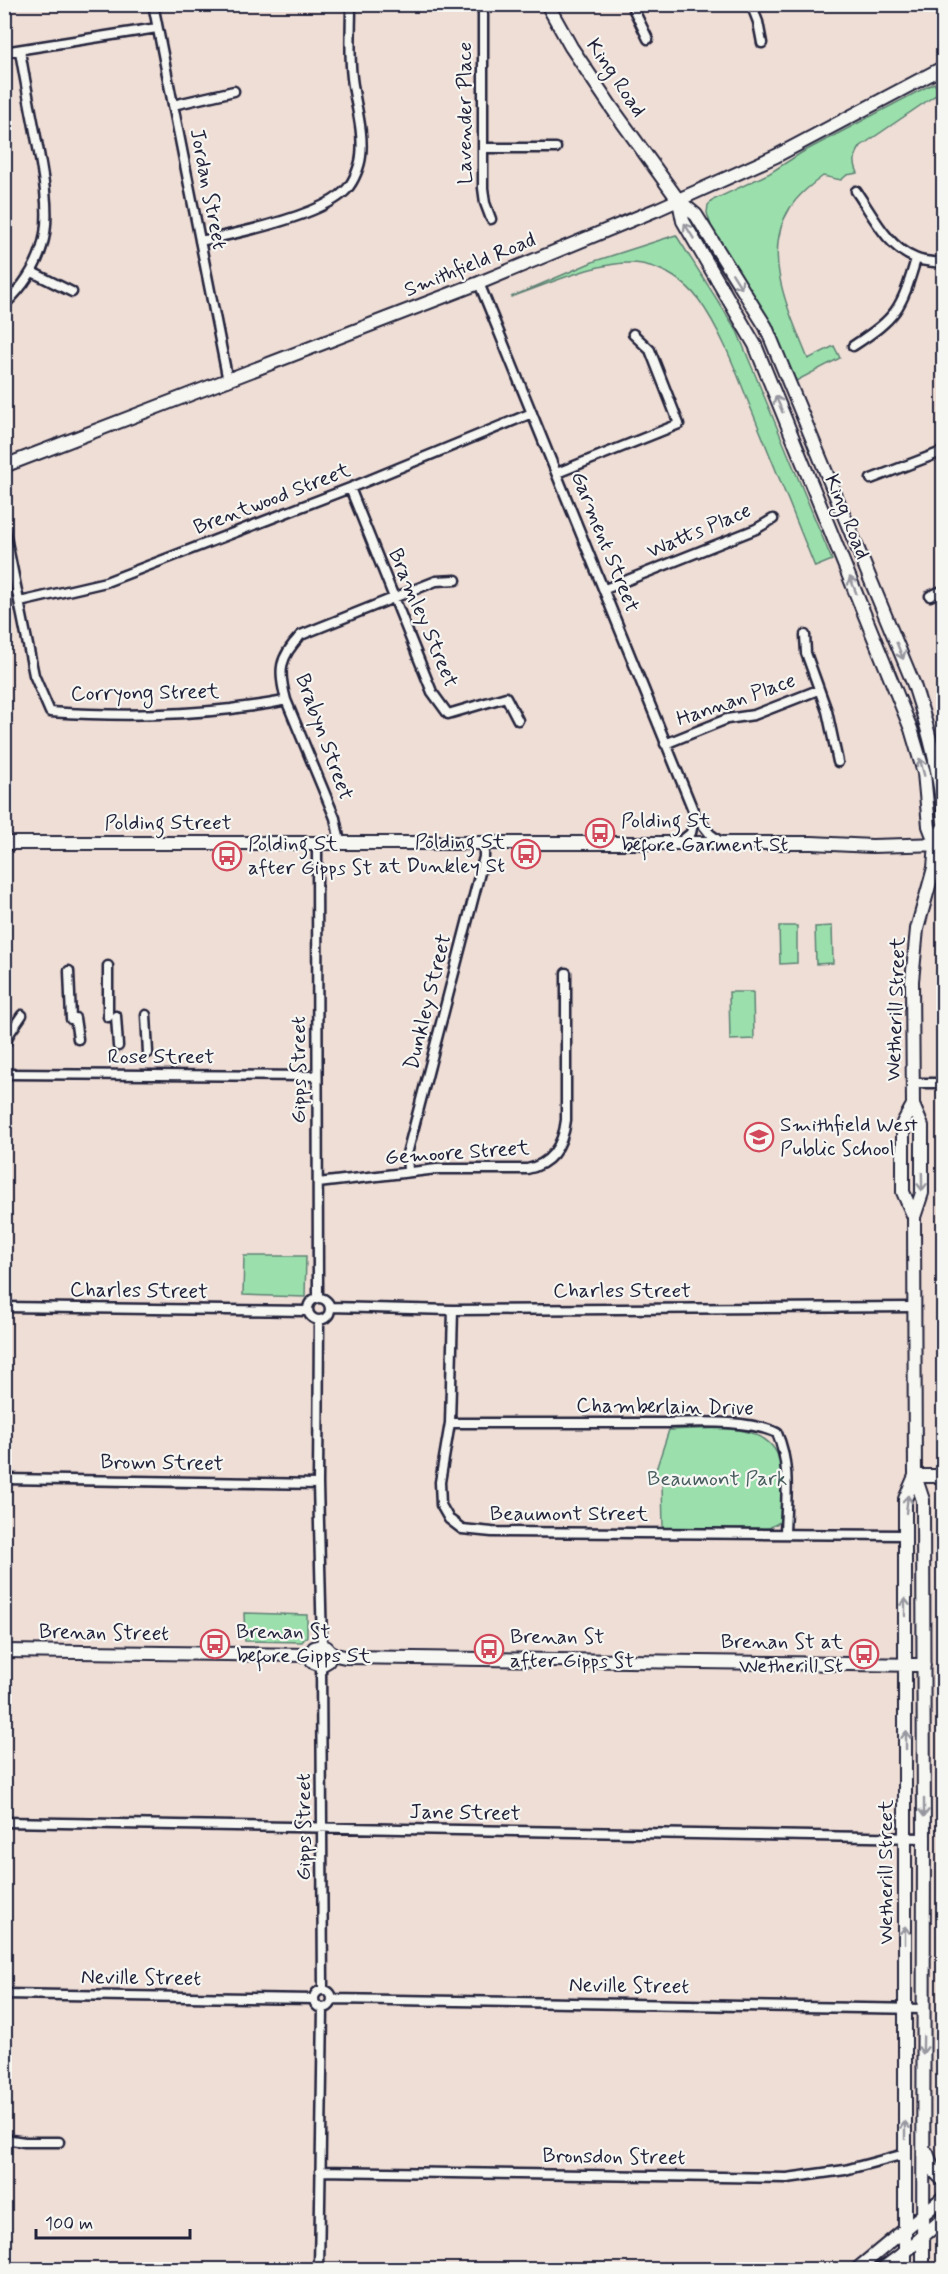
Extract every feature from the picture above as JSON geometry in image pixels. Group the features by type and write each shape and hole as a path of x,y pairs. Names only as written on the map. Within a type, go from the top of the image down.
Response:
{"main road":[{"name":"King Road","path":"547,4 571,47 679,201 696,215 766,327 914,685 929,732 942,788 944,825 940,844"},
{"name":"Smithfield Road","path":"4,466 479,283 679,201 776,156 942,69"},
{"name":"King Road","path":"679,201 683,221 755,345 885,664 911,729 924,773 929,826 940,844"},
{"name":"Polding Street","path":"4,843 812,843 872,846 940,844"},
{"name":"Wetherill Street","path":"923,2270 924,1665 922,1500 915,1476 914,1307 914,1217 922,1193 922,1126 913,1105 913,956 917,929 940,844"},
{"name":"Wetherill Street","path":"913,1105 903,1123 903,1192 914,1217"},
{"name":"Wetherill Street","path":"905,2270 905,1535 906,1499 915,1476"},
{"path":"915,1476 944,1476"},
{"path":"326,1650 328,1661 321,1665 313,1662 311,1655 314,1648 326,1650 345,1657 924,1665"},
{"name":"Brenan Street","path":"4,1651 311,1655"},
{"path":"923,2134 929,2161 934,2171 944,2181"},
{"path":"856,2270 944,2197"},
{"path":"881,2270 944,2218"}],"street":[{"name":"Jordan Street","path":"153,4 228,381"},
{"path":"200,241 223,237 294,216 326,204 347,189 356,174 361,158 362,139 351,59 351,4"},
{"name":"Lavender Place","path":"483,4 484,203 491,219"},
{"path":"631,4 648,39"},
{"path":"751,4 758,22 762,43"},
{"path":"4,52 157,28"},
{"path":"4,305 15,295 32,272 43,246 47,223 47,198 20,51"},
{"path":"173,105 234,91"},
{"path":"483,148 556,148"},
{"path":"856,191 886,234 902,251 916,259 944,263"},
{"path":"852,346 880,328 898,308 906,293 916,259"},
{"path":"32,272 72,292"},
{"name":"Garment Street","path":"479,283 695,815 722,843"},
{"path":"557,473 679,424 650,350 633,334"},
{"name":"Brentwood Street","path":"21,602 106,582 350,488 532,413"},
{"path":"871,479 944,451"},
{"name":"Bramley Street","path":"350,488 432,692 448,714 506,697 518,720"},
{"name":"Watts Place","path":"605,589 756,529 772,519"},
{"name":"Corryong Street","path":"4,527 34,675 50,712 188,714 272,704 286,700"},
{"name":"Brabyn Street","path":"340,842 335,818 286,700 281,680 281,667 288,649 301,635 436,581 456,580"},
{"path":"930,596 944,590"},
{"name":"Hannan Place","path":"805,635 806,653 826,711 838,762"},
{"name":"Hannan Place","path":"665,744 727,719 754,715 818,690"},
{"path":"680,843 691,833 695,815"},
{"name":"Gipps Street","path":"317,842 318,1298"},
{"name":"Dunkley Street","path":"408,1172 407,1154 483,857 484,842"},
{"path":"108,966 112,1017 118,1046"},
{"path":"69,971 73,1018 78,1039"},
{"name":"Gemoore Street","path":"318,1183 408,1172 539,1167 556,1151 562,1141 566,1120 566,973"},
{"path":"5,1046 9,1034 22,1015"},
{"path":"146,1015 148,1053"},
{"name":"Rose Street","path":"4,1074 317,1076"},
{"path":"913,1083 944,1083"},
{"path":"318,1298 327,1301 330,1307 328,1316 319,1320 312,1317 308,1311 309,1304 318,1298"},
{"name":"Charles Street","path":"4,1307 308,1311"},
{"name":"Charles Street","path":"330,1307 453,1310 914,1307"},
{"name":"Beaumont Street","path":"453,1310 450,1423 439,1494 444,1512 462,1529 492,1532 905,1535"},
{"path":"319,1320 318,1484 326,1650"},
{"name":"Chamberlain Drive","path":"450,1423 692,1423 753,1425 765,1428 777,1433 784,1450 785,1533"},
{"name":"Brown Street","path":"4,1479 318,1484"},
{"name":"Gipps Street","path":"321,1665 323,1989"},
{"name":"Jane Street","path":"4,1822 924,1838"},
{"path":"323,1989 330,1993 333,1999 330,2006 322,2008 317,2006 314,1999 316,1993 323,1989"},
{"name":"Neville Street","path":"4,1994 314,1999"},
{"name":"Neville Street","path":"333,1999 924,2009"},
{"path":"319,2270 322,2008"},
{"path":"4,2139 25,2142 59,2142"},
{"name":"Bronsdon Street","path":"320,2171 787,2178 845,2170 905,2154"}],"green space":[{"path":"934,83 940,92 861,146 855,159 858,173 847,175 841,180 823,176 797,199 781,226 778,264 781,284 793,323 808,359 834,346 840,358 796,381 744,280 712,229 707,213 708,205 713,200 770,173 801,153"},
{"path":"676,235 737,331 832,560 815,567 722,339 694,293 681,282 658,269 642,264 627,263 576,273 511,297 595,261"},
{"path":"779,926 797,926 797,963 780,964"},
{"path":"832,926 833,963 816,964 815,927"},
{"path":"729,992 753,992 754,1039 730,1040"},
{"path":"244,1256 306,1256 305,1297 243,1295"},
{"name":"Beaumont Park","path":"718,1428 752,1433 765,1440 775,1450 781,1466 780,1522 769,1528 663,1528 662,1482 652,1482 669,1430"},
{"path":"244,1613 307,1615 307,1636 302,1642 245,1641"}],"place":[{"name":"Polding St before Garment St","path":"600,833"},
{"name":"Polding St at Dunkley St","path":"526,854"},
{"name":"Polding St after Gipps St","path":"227,856"},
{"name":"Smithfield West Public School","path":"759,1137"},
{"name":"Brenan St before Gipps St","path":"215,1644"},
{"name":"Brenan St after Gipps St","path":"489,1649"},
{"name":"Brenan St at Wetherill St","path":"864,1654"}]}
